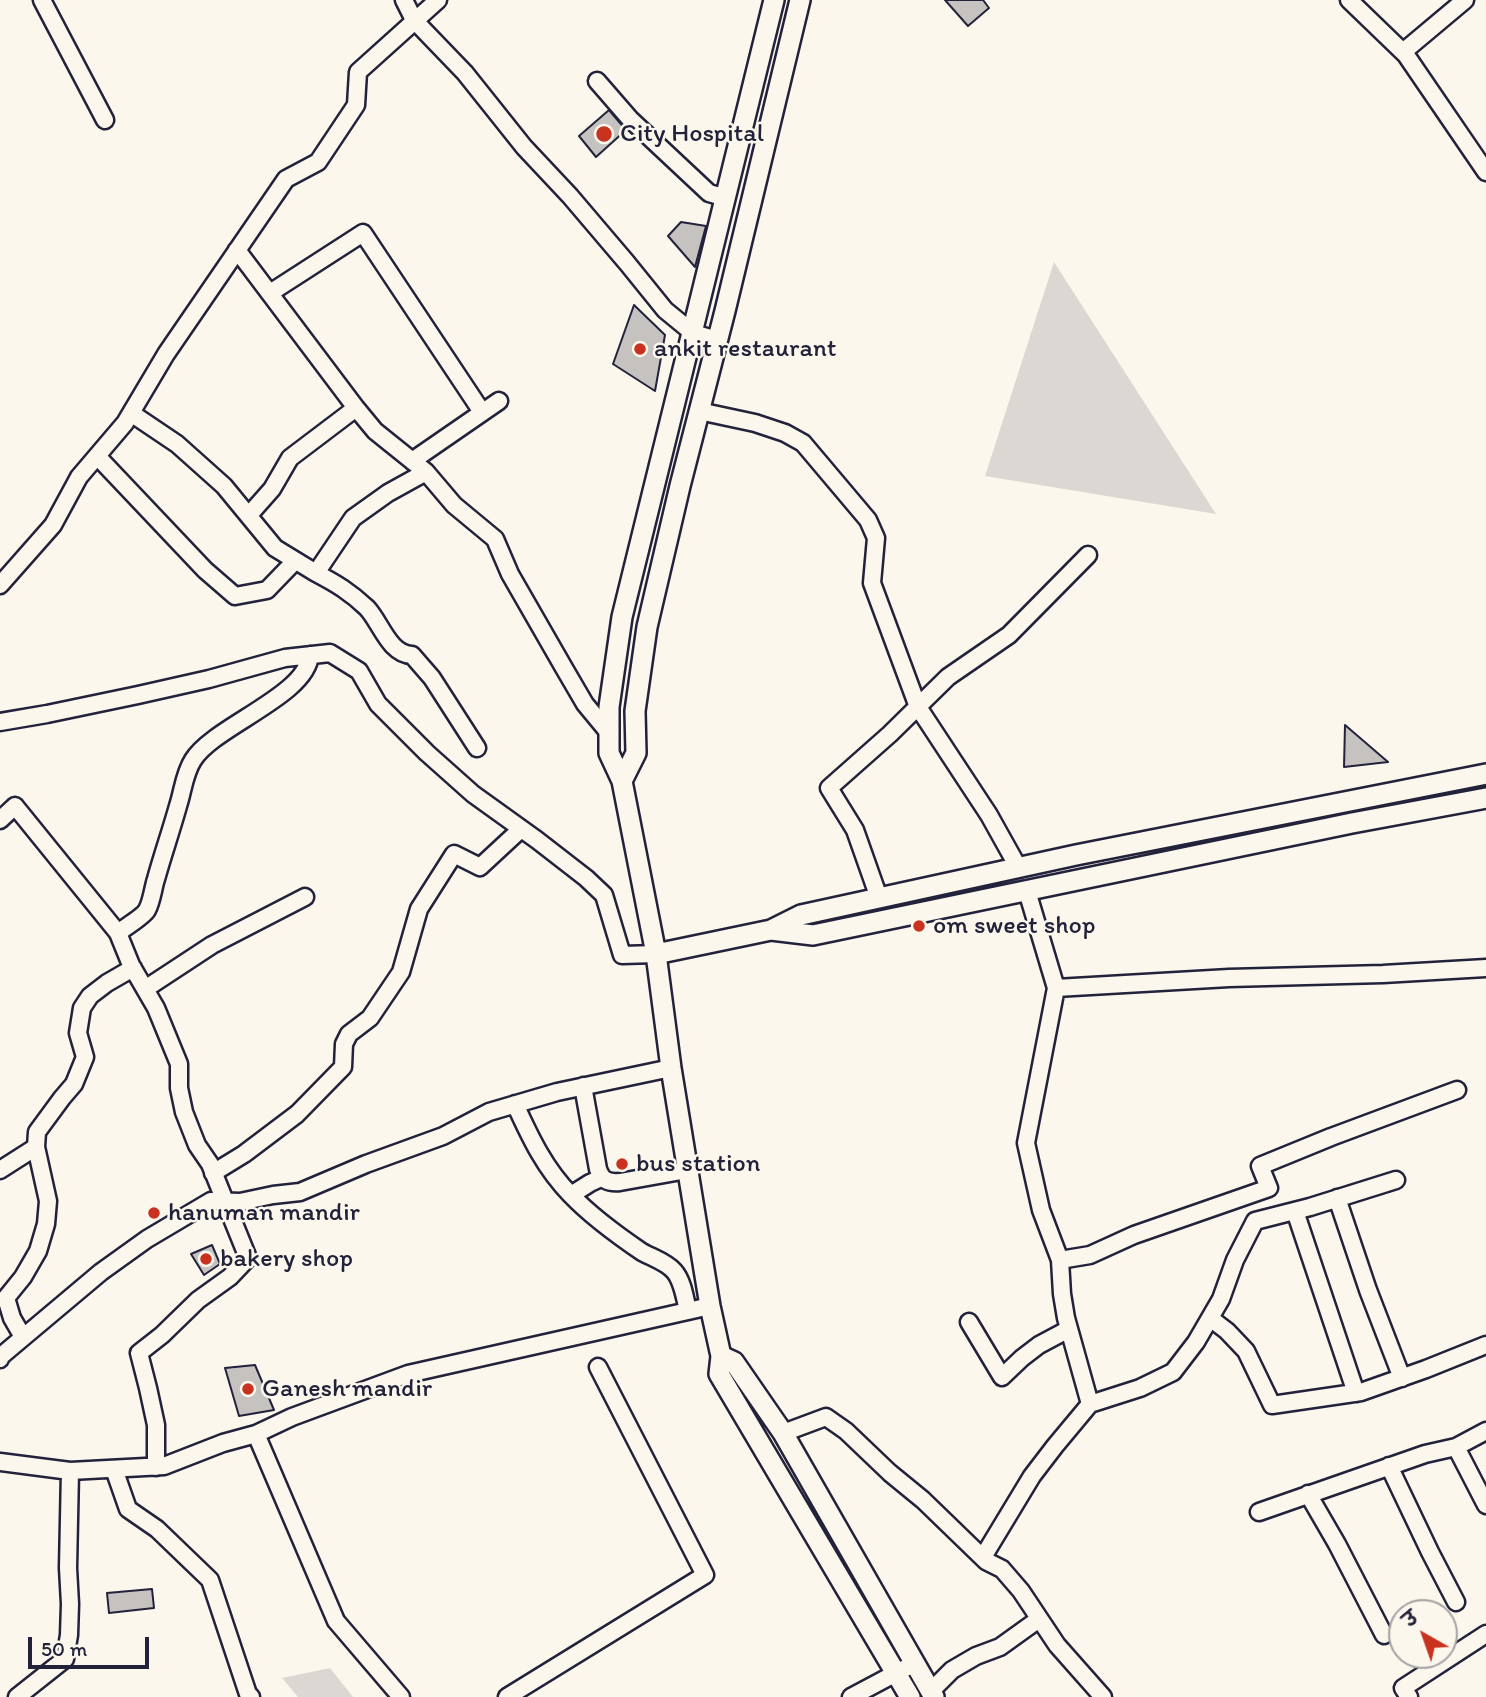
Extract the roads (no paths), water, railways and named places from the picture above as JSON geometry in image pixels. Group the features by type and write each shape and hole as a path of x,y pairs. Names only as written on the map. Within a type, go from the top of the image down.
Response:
{"main road":[{"path":"774,0 622,617 609,707 610,753 622,781 656,954 687,1170 721,1356 719,1374 910,1697"},
{"path":"622,781 636,752 635,711 648,627 680,486 800,0"},
{"path":"656,482 680,486"},
{"path":"656,954 771,930 802,915 1018,867 1486,774"},
{"path":"771,930 813,935 1352,823 1486,798"},
{"path":"721,1356 734,1362 783,1433 933,1694"}],"street":[{"path":"42,0 105,120"},
{"path":"404,0 414,20 465,73 524,147 570,196 665,310 693,333 717,340"},
{"path":"0,585 52,525 79,477 125,423 166,354 286,179 318,162 356,104 358,72 438,0"},
{"path":"1349,0 1403,52 1486,172"},
{"path":"1403,52 1465,0"},
{"path":"597,81 630,120 709,193 726,198"},
{"path":"270,293 363,233 482,412"},
{"path":"237,250 375,430 426,471 454,505 495,539 510,574 585,704 609,733"},
{"path":"412,461 499,401"},
{"path":"249,516 272,489 290,458 356,408"},
{"path":"699,411 755,423 785,433 803,443 868,520 876,538 872,583 918,707 989,815 1018,867"},
{"path":"131,413 177,444 224,486 275,548 343,587 370,611 397,649 404,654 412,654 432,678 477,748"},
{"path":"97,456 205,570 235,596 267,590 295,561"},
{"path":"316,573 353,519 388,493 426,471"},
{"path":"879,898 855,830 830,788 948,677 1009,635 1088,555"},
{"path":"0,722 138,695 285,658 330,653 359,670 378,704 473,794 586,878 604,895 622,955 656,954"},
{"path":"118,933 147,911 193,760 213,740 281,694 307,670 310,655"},
{"path":"0,820 15,806 118,933 133,968 156,1008 179,1064 179,1088 184,1112 197,1145 210,1164 248,1258 230,1277 198,1300 139,1353 156,1425 156,1467"},
{"path":"213,1173 244,1154 297,1114 343,1067 344,1044 349,1034 370,1018 401,972 419,909 454,854 480,867 521,829"},
{"path":"1027,891 1056,988 1026,1143 1041,1210 1060,1260 1062,1294 1069,1329 1090,1404"},
{"path":"145,989 212,945 305,897"},
{"path":"23,1337 12,1318 6,1298 23,1277 38,1251 46,1224 48,1201 36,1147 37,1132 74,1084 85,1057 78,1033 82,1008 90,996 133,968"},
{"path":"1056,988 1486,968"},
{"path":"0,1359 101,1272 147,1239 211,1201 240,1202 300,1192 443,1136 489,1112 583,1086 671,1068"},
{"path":"583,1086 601,1178 609,1183 620,1182 687,1170"},
{"path":"1060,1260 1090,1255 1134,1235 1269,1188 1260,1166 1457,1090"},
{"path":"515,1104 528,1134 548,1168 571,1195 609,1229 676,1272 688,1311"},
{"path":"0,1170 36,1147"},
{"path":"571,1195 601,1178"},
{"path":"983,1558 1032,1476 1090,1404 1140,1388 1173,1371 1196,1342 1221,1299 1235,1260 1255,1221 1396,1180"},
{"path":"1337,1198 1402,1378"},
{"path":"1295,1211 1356,1393"},
{"path":"0,1462 70,1471 164,1466 223,1443 256,1434 292,1417 408,1374 710,1306"},
{"path":"1210,1318 1227,1331 1246,1352 1272,1405 1356,1393 1486,1345"},
{"path":"969,1322 1002,1377 1039,1345 1069,1329"},
{"path":"507,1697 705,1575 598,1367"},
{"path":"783,1433 826,1417 846,1431 983,1558 1002,1569 1021,1591 1057,1645 1102,1697"},
{"path":"1259,1512 1425,1454 1456,1447 1486,1432"},
{"path":"256,1434 337,1621 401,1697"},
{"path":"1456,1447 1486,1505"},
{"path":"1389,1466 1454,1599"},
{"path":"114,1469 128,1509 157,1529 210,1580 251,1697"},
{"path":"17,1697 65,1659 70,1604 70,1471"},
{"path":"1308,1494 1384,1635"},
{"path":"933,1694 952,1670 976,1656 1000,1647 1040,1619"},
{"path":"1409,1697 1403,1688 1486,1634"},
{"path":"851,1697 915,1663"}],"place":[{"name":"City Hospital","path":"604,134"},
{"name":"ankit restaurant","path":"640,349"},
{"name":"om sweet shop","path":"919,926"},
{"name":"bus station","path":"622,1164"},
{"name":"hanuman mandir","path":"154,1213"},
{"name":"bakery shop","path":"206,1259"},
{"name":"Ganesh mandir","path":"248,1389"}]}
